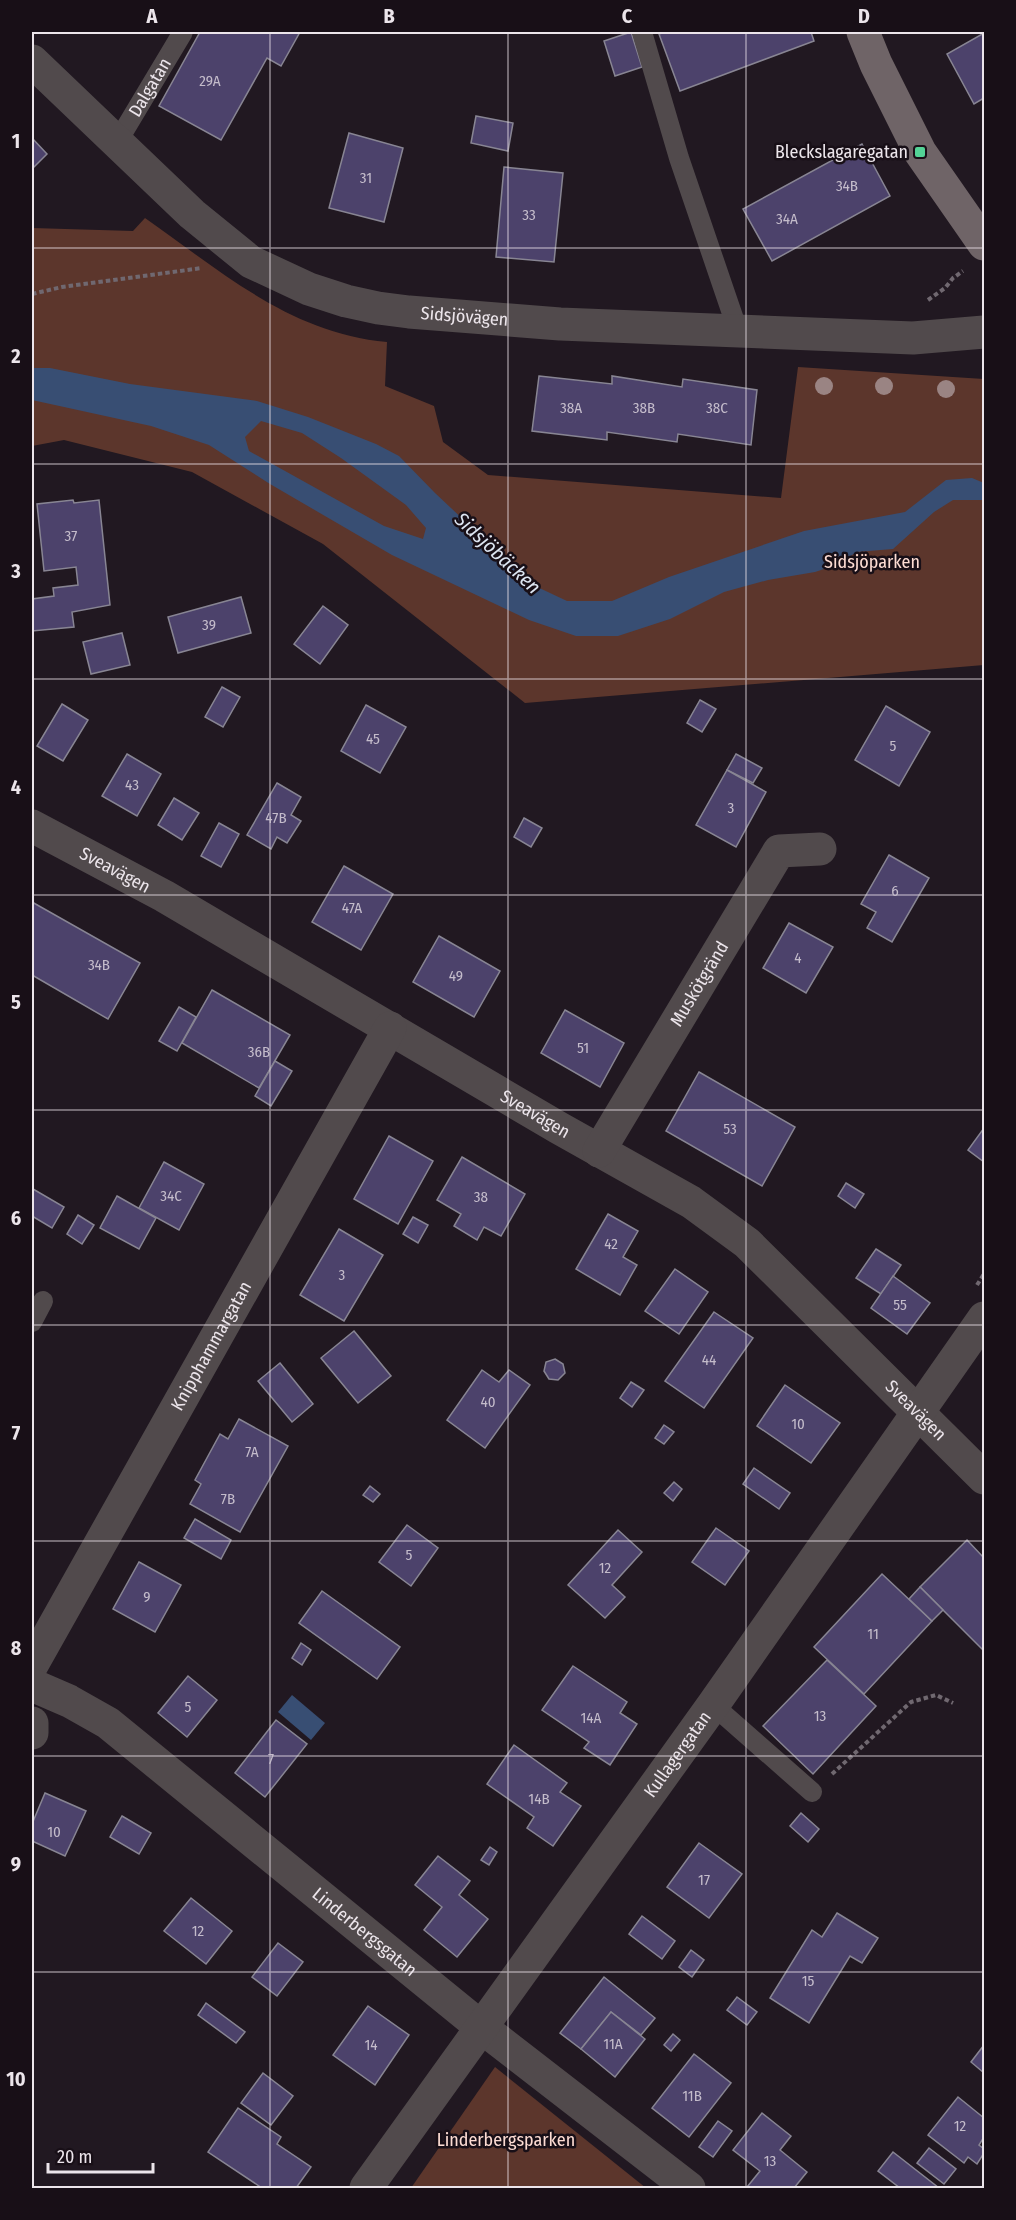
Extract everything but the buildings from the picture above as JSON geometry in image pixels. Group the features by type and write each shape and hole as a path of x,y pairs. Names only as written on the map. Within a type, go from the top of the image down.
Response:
{"main road":[{"path":"863,32 876,64 920,152 980,229"}],"street":[{"name":"Sidsjövägen","path":"32,61 116,144 192,214 251,262 309,289 378,308 560,324 913,338 984,332"},
{"name":"Sveavägen","path":"32,826 164,896 599,1151 691,1202 747,1243 984,1478"},
{"name":"Muskötgränd","path":"599,1151 779,851 820,849"},
{"name":"Knipphammargatan","path":"32,1665 390,1028"},
{"name":"Kullagergatan","path":"366,2188 713,1705 984,1318"},
{"name":"Linderbergsgatan","path":"32,1685 69,1701 108,1723 481,2027 689,2188"},
{"path":"32,1723 32,1734"}],"lane":[{"name":"Dalgatan","path":"116,144 183,32"},
{"path":"642,32 679,158 738,331"},
{"path":"32,1322 44,1301"},
{"path":"713,1705 812,1792"}],"path":[{"path":"32,294 62,287 251,262"},
{"path":"919,303 927,301 945,288 953,278"},
{"path":"812,1792 911,1702 936,1695 953,1703"}],"green space":[{"name":"Sidsjöparken","path":"145,218 230,279 288,313 352,336 387,342 385,386 434,406 443,442 488,475 781,498 798,367 984,379 984,665 525,703 323,544 192,472 64,440 32,446 32,228 133,231"},
{"name":"Linderbergsparken","path":"495,2067 646,2188 411,2188"}],"water":[{"name":"Sidsjöbäcken","path":"32,368 50,368 130,384 257,401 308,417 376,444 399,456 533,585 567,601 612,601 669,577 804,531 905,512 946,480 972,478 984,483 984,500 953,500 934,512 893,549 856,552 842,563 815,572 768,580 724,592 670,619 618,636 576,636 529,620 392,555 270,484 209,445 151,426 32,400","holes":["261,421 302,433 406,505 426,528 423,539 384,526 249,451 245,437"]},
{"path":"292,1695 325,1723 311,1740 278,1712"}],"place":[{"name":"Bleckslagaregatan","path":"920,152"}]}
